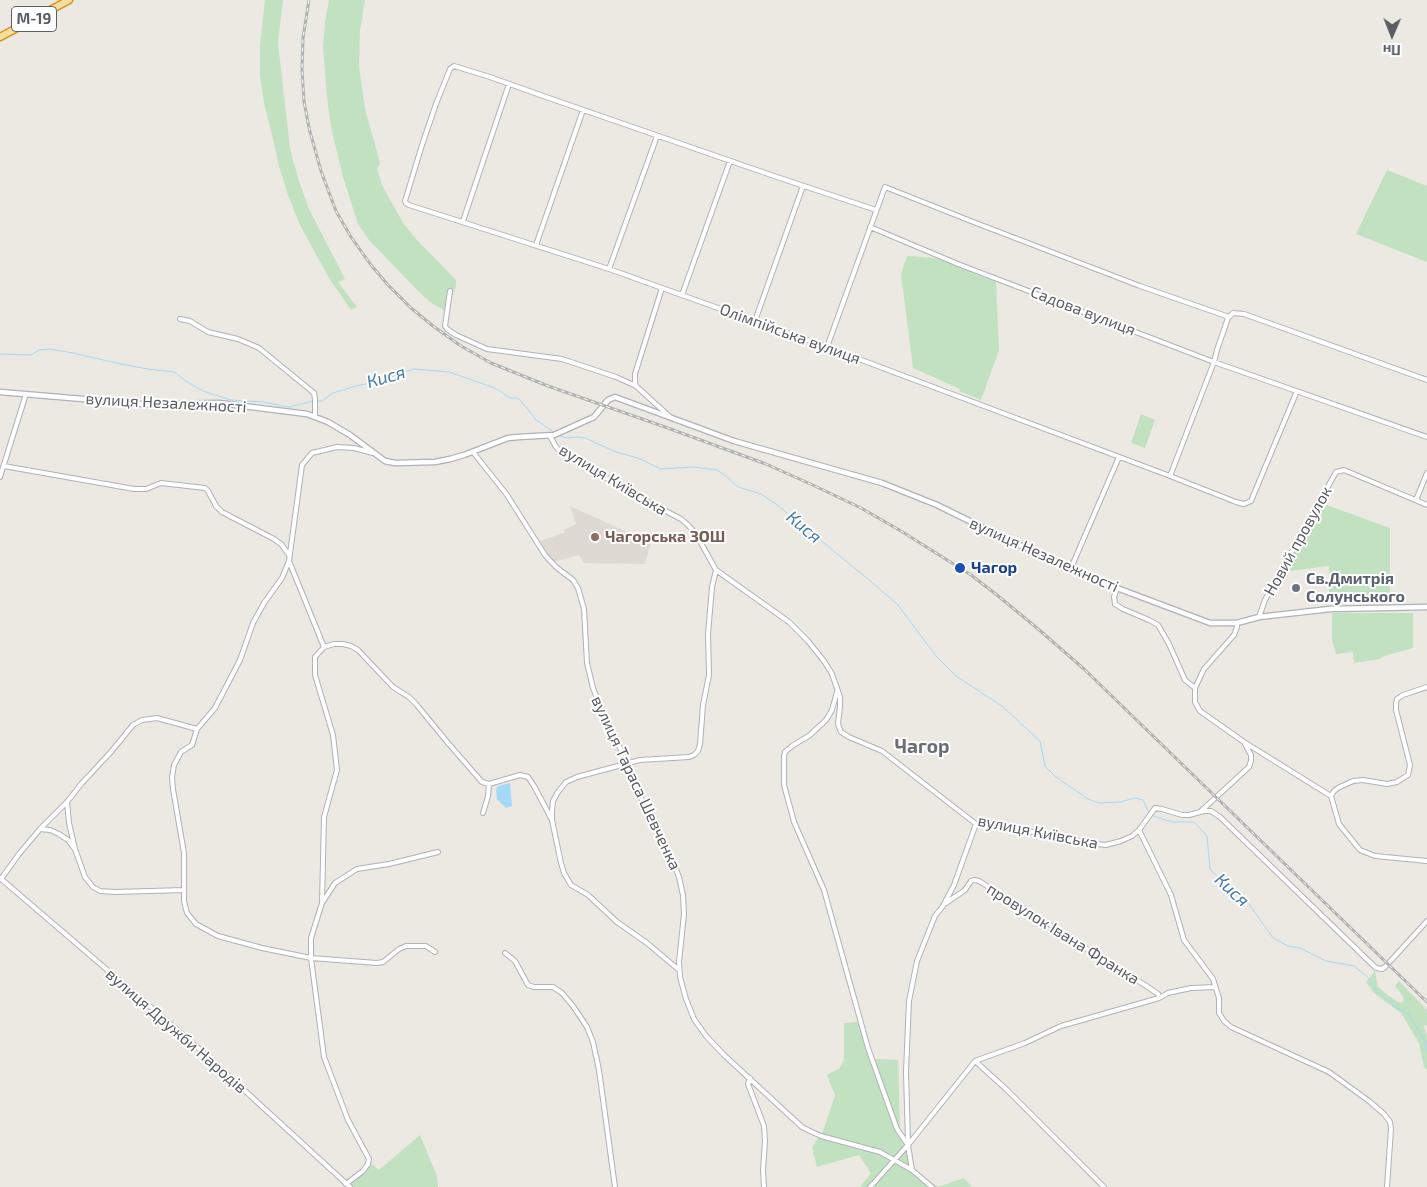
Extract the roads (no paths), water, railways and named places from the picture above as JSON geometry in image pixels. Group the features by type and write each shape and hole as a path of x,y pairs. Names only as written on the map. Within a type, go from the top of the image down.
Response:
{"highway":[{"name":"М-19","path":"0,37 69,0"}],"street":[{"name":"Олімпійська вулиця","path":"508,84 472,70 453,66 448,73 428,128 406,203 609,269 827,346 1244,504 1251,501 1297,391"},
{"path":"463,221 508,84 876,210"},
{"path":"536,245 583,110"},
{"path":"609,269 657,136"},
{"path":"682,295 730,161"},
{"path":"755,322 803,186"},
{"path":"827,346 885,187 1131,283 1229,317"},
{"name":"Садова вулиця","path":"870,227 958,264 1214,362 1427,437"},
{"path":"636,386 635,374 662,288"},
{"path":"450,291 446,328 467,340 491,350 546,356 570,361 616,377 636,386 671,418"},
{"path":"1170,476 1214,362 1229,317 1234,313 1244,314 1427,380"},
{"path":"180,319 190,321 208,332 238,339 256,346 314,393 315,416"},
{"name":"вулиця Незалежності","path":"0,392 149,404 219,403 300,412 315,416 332,424 388,462 401,463 443,461 513,437 552,435 562,432 596,415 606,401 613,397 734,441 882,483 1117,588 1210,623 1237,623 1259,617 1330,609 1427,607"},
{"path":"0,477 26,394"},
{"name":"вулиця Київська","path":"552,435 556,447 563,454 686,523 696,534 716,570 777,613 799,632 824,661 832,674 837,690 840,703 838,726 842,733 882,751 976,824 993,823 1100,845 1122,842 1132,836 1139,830 1153,810 1160,808 1182,815 1191,815 1201,811"},
{"path":"377,455 354,448 337,447 312,453 302,465 289,558 284,574 253,623 240,660 215,708 197,729 192,746 178,755 172,774 184,853 185,908 190,918 206,931 233,941 311,958 377,963 383,962 395,951 406,946 427,947 435,952"},
{"name":"вулиця Тараса Шевченка","path":"473,452 507,495 545,554 556,567 573,580 578,588 584,615 591,683 603,713 614,731 645,806 672,859 680,882 684,914 679,970 694,1020 724,1055 796,1122 810,1131 880,1152 912,1170 932,1187"},
{"path":"1071,568 1093,521 1119,457"},
{"path":"4,466 134,489 146,489 160,483 205,488 222,512 281,544 289,558 324,647"},
{"name":"Новий провулок","path":"1259,617 1265,600 1336,472 1344,470 1427,505"},
{"path":"1416,500 1427,473"},
{"path":"679,970 647,943 610,916 588,895 571,885 561,863 552,820 552,811 553,801 566,782 583,775 645,760 689,757 694,755 699,749 703,705 709,675 708,634 712,587 716,570"},
{"path":"1117,588 1114,597 1115,604 1158,625 1185,680 1194,688"},
{"path":"1237,623 1234,635 1204,669 1194,688 1195,702 1200,711 1244,742 1331,796 1338,824 1360,850 1375,856 1427,861"},
{"path":"348,1185 366,1169 369,1159 348,1120 324,1057 311,958 311,938 322,902 324,817 337,770 334,735 315,675 316,656 324,647 334,644 354,646 393,687 413,700 484,783 489,784 521,775 528,776 552,820"},
{"path":"1331,796 1338,788 1356,780 1389,784 1408,775 1410,765 1396,710 1396,703 1400,696 1427,687"},
{"path":"837,690 834,705 826,720 810,735 789,747 785,752 784,785 794,822 824,890 868,1048 897,1128 908,1145"},
{"path":"1,881 19,854 40,829 110,754 134,724 146,719 157,718 197,729"},
{"path":"1201,811 1249,767 1251,755 1244,742"},
{"path":"483,813 489,784"},
{"path":"67,802 69,823 76,849 90,885 98,890 115,892 184,890"},
{"path":"1201,811 1211,811 1220,817 1378,969 1385,967 1427,920"},
{"path":"912,1170 908,1145 906,1072 908,1001 917,962 935,916 954,885 976,824"},
{"path":"40,829 50,830 59,834 76,849"},
{"path":"1139,830 1171,895 1184,940 1211,976 1219,1000 1219,1014 1227,1024 1329,1072 1369,1101 1390,1122 1387,1187"},
{"path":"322,902 335,883 355,870 438,852"},
{"name":"вулиця Дружби Народів","path":"1,881 196,1046 348,1185"},
{"name":"провулок Івана Франка","path":"942,906 965,890 971,881 978,881 1145,985 1158,994 1159,998"},
{"path":"505,953 514,961 529,986 553,987 562,993 587,1027 599,1070 615,1187"},
{"path":"870,1187 908,1145 975,1061 1025,1043 1061,1026 1159,998 1179,990 1215,986"},
{"path":"975,1061 1006,1089 1104,1187"},
{"path":"750,1078 748,1084 764,1126 764,1187"}],"water":[{"path":"510,783 512,806 506,808 497,799 496,790 499,786"}],"waterway":[{"name":"Кися","path":"0,354 31,355 39,350 49,349 73,353 121,364 174,372 203,391 231,400 263,402 289,407 322,401 333,393 414,369 449,372 495,388 510,398 518,398 535,419 555,433"},
{"name":"Кися","path":"558,435 566,438 585,438 661,469 693,467 717,470 738,487 761,494 776,504 898,605 936,656 956,676 1002,706 1040,741 1045,766 1056,777 1088,799 1099,803 1120,802 1135,798 1143,800 1149,813"},
{"name":"Кися","path":"1152,815 1172,822 1194,822 1207,836 1210,869 1231,891 1249,904 1273,938 1288,946 1300,948 1326,961 1354,966 1370,979 1375,989 1386,999 1397,1008 1408,1013 1426,1043 1427,1053"}],"railway":[{"path":"309,0 303,38 304,101 309,128 321,171 336,211 351,237 371,265 411,308 461,346 491,363 548,386 766,464 861,508 971,575 1084,669 1427,1002"}],"place":[{"name":"Чагорська ЗОШ","path":"595,537"},
{"name":"Чагор","path":"960,568"},
{"name":"Св.Дмитрія Солунського","path":"1296,588"}],"district":[{"name":"Чагор","path":"922,747"}]}
